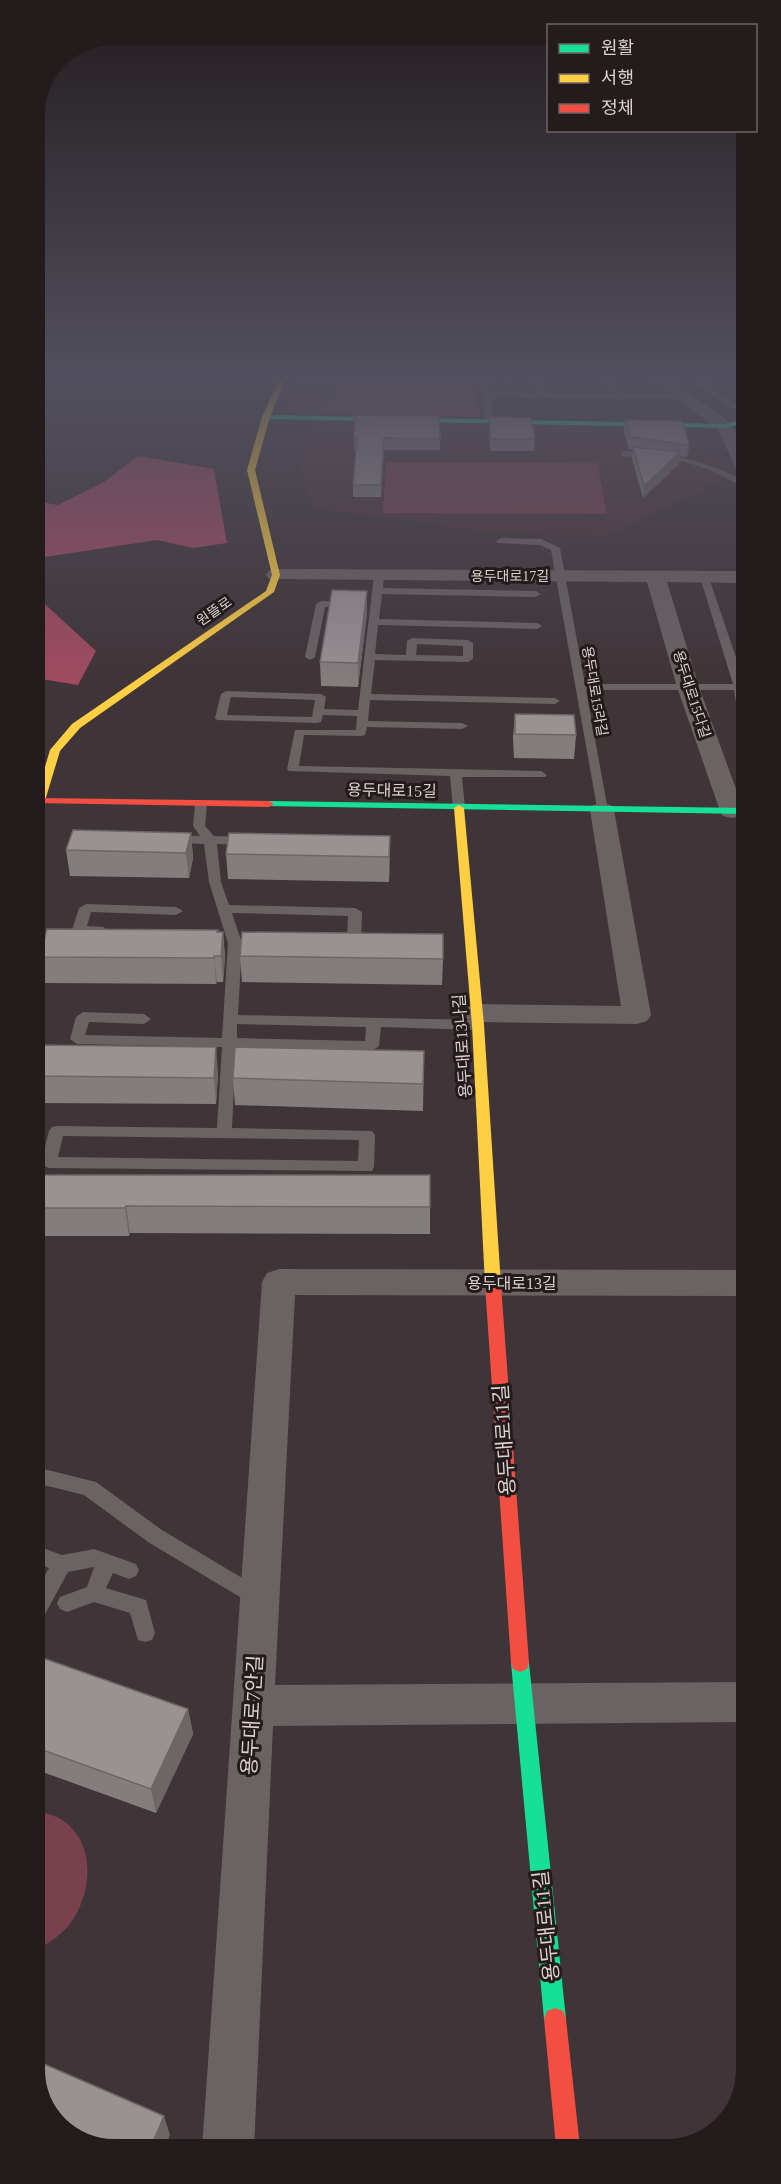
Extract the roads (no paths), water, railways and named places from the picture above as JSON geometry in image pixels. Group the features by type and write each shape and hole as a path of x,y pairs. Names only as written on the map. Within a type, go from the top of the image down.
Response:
{"street":[{"path":"254,482 276,575"},
{"name":"용두대로17길","path":"276,575 378,583 560,576 736,577"},
{"name":"원뜰로","path":"45,784 55,750 76,726 270,592 276,575"},
{"name":"용두대로15다길","path":"655,576 688,687 736,806"},
{"name":"용두대로15길","path":"45,808 201,804 736,811"},
{"name":"용두대로13나길","path":"459,808 478,1019 493,1283"},
{"path":"478,1019 637,1015 602,810"},
{"name":"용두대로13길","path":"279,1282 736,1283"},
{"name":"용두대로7안길","path":"229,2139 279,1282"},
{"name":"용두대로11길","path":"493,1283 523,1705 567,2139"},
{"path":"253,1706 736,1702"}],"lane":[{"name":"용두대로15라길","path":"501,541 541,542 555,548 602,810"},
{"path":"705,577 736,669"},
{"path":"536,594 378,583 361,733 299,732 293,769 541,775"},
{"path":"310,657 321,604 375,605"},
{"path":"374,621 537,626"},
{"path":"370,657 411,658 468,659 468,643 412,641 411,658"},
{"path":"580,687 736,687"},
{"path":"226,694 321,697 318,712 317,720 221,718 226,694"},
{"path":"365,697 555,701"},
{"path":"318,712 462,726"},
{"path":"456,773 459,808"},
{"path":"201,804 199,826 210,840 215,882 234,938 224,1133"},
{"path":"164,839 259,841"},
{"path":"114,931 79,930 86,908 176,911"},
{"path":"224,909 355,912 354,946 330,945"},
{"path":"144,1019 83,1017 77,1039 372,1046 374,1023"},
{"path":"231,1019 374,1023 478,1019"},
{"path":"57,1131 224,1133 367,1136 366,1167 49,1162 57,1131"},
{"path":"45,1477 89,1488 155,1536 259,1598"},
{"path":"45,1558 62,1564 94,1558 129,1570"},
{"path":"94,1593 108,1562"},
{"path":"45,1595 62,1564"},
{"path":"66,1603 94,1593 139,1607 146,1633"}]}
